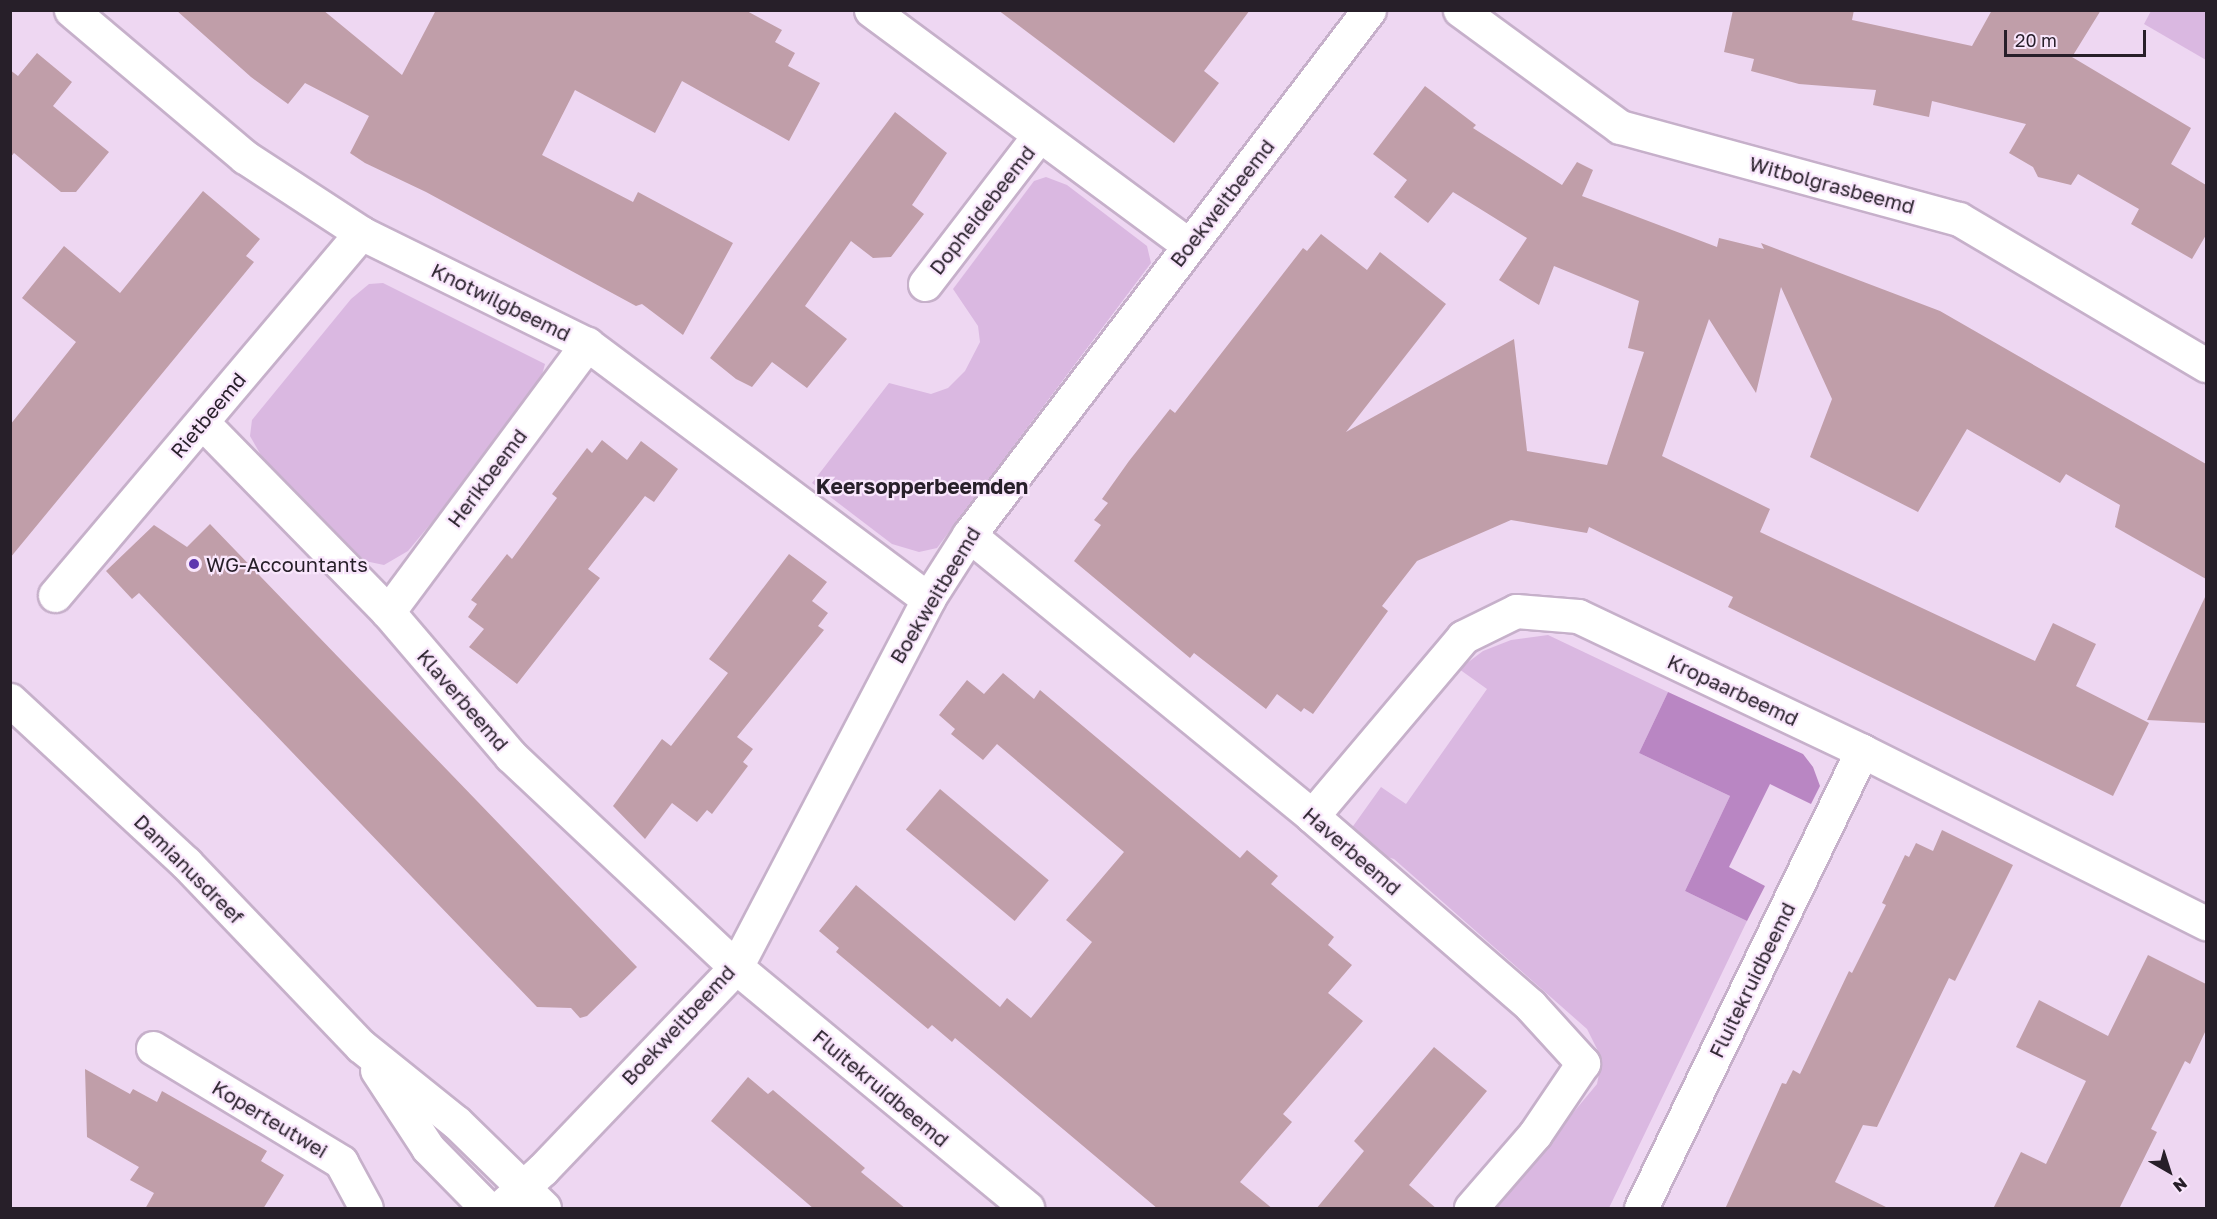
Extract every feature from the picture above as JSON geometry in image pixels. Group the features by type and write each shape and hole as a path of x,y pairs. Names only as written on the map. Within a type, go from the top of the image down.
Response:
{"street":[{"name":"Knotwilgbeemd","path":"71,10 245,157 361,233 587,344 928,599"},
{"name":"Dopheidebeemd","path":"871,10 1038,137 1189,245"},
{"name":"Boekweitbeemd","path":"522,1201 543,1169 736,967 928,599 969,535 1369,10"},
{"name":"Witbolgrasbeemd","path":"1460,10 1620,127 1959,219 2206,365"},
{"name":"Dopheidebeemd","path":"925,284 1038,137"},
{"name":"Rietbeemd","path":"55,595 361,233"},
{"name":"Herikbeemd","path":"388,612 587,344"},
{"name":"Klaverbeemd","path":"202,422 388,612 511,756 736,967"},
{"name":"Haverbeemd","path":"969,535 1312,816 1530,1005 1583,1063 1535,1134 1471,1209"},
{"name":"Kropaarbeemd","path":"1312,816 1463,638 1516,611 1578,616 1862,751 2206,923"},
{"name":"Damianusdreef","path":"10,700 186,864 361,1046 456,1122 522,1201"},
{"name":"Fluitekruidbeemd","path":"1641,1209 1862,751"},
{"name":"Fluitekruidbeemd","path":"736,967 1027,1209"},
{"name":"Damianusdreef","path":"361,1046 428,1148 487,1209"},
{"name":"Koperteutwei","path":"153,1048 341,1162 366,1209"}],"shaded area":[{"path":"2151,11 2206,11 2206,60 2144,24"},
{"path":"1046,177 1067,185 1147,246 1151,263 937,548 919,552 892,544 812,483 889,383 931,394 948,388 965,371 980,342 978,326 953,289 1034,181"},
{"path":"383,283 545,364 536,397 408,551 384,565 365,561 262,457 250,436 252,420 351,299 369,284"},
{"path":"1548,635 1668,692 1639,753 1730,796 1685,891 1747,921 1609,1208 1494,1208 1597,1084 1602,1059 1587,1029 1394,859 1370,852 1346,836 1381,787 1406,804 1487,689 1459,669 1483,651 1511,640"},
{"path":"1668,692 1803,754 1813,767 1820,786 1811,804 1770,784 1729,867 1765,886 1747,921 1685,891 1730,796 1639,753"}],"building":[{"path":"176,10 323,10 402,75 436,10 745,10 782,30 775,42 795,53 788,66 820,83 789,141 682,81 655,133 575,90 542,155 633,202 638,192 733,243 683,335 642,304 636,306 426,192 365,163 350,153 369,116 305,83 288,104 251,77"},
{"path":"998,10 1250,10 1204,71 1219,83 1174,143"},
{"path":"1733,10 1854,10 1852,20 1972,46 1992,10 2101,10 2072,57 2191,128 2171,164 2206,185 2206,235 2192,259 2131,224 2139,209 2078,174 2071,185 2038,177 2033,167 2009,153 2026,124 1932,101 1929,117 1873,105 1876,90 1799,84 1751,71 1754,59 1724,52"},
{"path":"37,53 72,82 53,106 109,152 76,192 61,192 14,153 10,158 10,70 18,76"},
{"path":"1425,86 1476,125 1473,128 1562,185 1577,162 1593,170 1582,196 1717,247 1719,238 1764,249 1761,243 1940,311 2206,464 2206,579 2115,527 2120,505 2066,474 2060,483 1967,429 1918,512 1810,457 1832,399 1781,287 1756,393 1709,319 1662,456 1770,509 1760,532 2035,661 2053,623 2096,644 2076,686 2149,723 2113,796 1728,607 1733,597 1589,527 1587,533 1511,520 1417,561 1382,606 1388,611 1313,714 1304,708 1301,712 1277,694 1266,709 1194,653 1190,658 1074,561 1101,525 1094,520 1108,503 1102,499 1129,461 1170,409 1175,413 1303,248 1307,251 1321,234 1367,270 1380,252 1446,304 1346,432 1514,339 1527,451 1607,465 1644,352 1628,348 1639,301 1554,266 1539,305 1499,280 1527,238 1453,192 1428,223 1394,197 1407,180 1373,154"},
{"path":"895,112 947,153 912,205 924,214 891,257 873,258 851,241 805,306 847,339 807,388 772,362 752,387 736,379 710,358"},
{"path":"203,191 260,239 246,256 254,262 10,558 10,425 76,342 22,298 64,246 120,293"},
{"path":"602,440 627,460 641,441 678,469 654,502 645,496 588,569 600,578 517,684 469,647 484,629 468,617 477,604 471,600 507,554 512,559 557,498 552,494 587,448 592,453"},
{"path":"210,524 637,967 587,1016 580,1018 571,1008 537,1007 139,593 132,599 106,571 154,525 187,547"},
{"path":"789,554 827,582 812,601 828,613 818,626 824,630 737,737 753,749 743,762 748,766 712,814 707,810 697,822 672,803 645,839 613,806 662,739 671,746 728,673 709,659"},
{"path":"2206,595 2206,723 2147,720"},
{"path":"1003,673 1034,699 1040,690 1240,858 1247,850 1278,876 1271,884 1334,937 1328,945 1352,965 1328,993 1363,1021 1283,1114 1292,1122 1240,1182 1273,1209 1158,1209 955,1038 952,1042 932,1025 928,1029 836,952 839,948 819,931 856,885 1000,1007 1007,998 1031,1018 1092,942 1066,920 1124,852 997,744 983,760 951,734 955,729 939,715 967,680 984,694"},
{"path":"940,789 1049,880 1015,921 906,830"},
{"path":"1942,830 2013,865 1955,981 1949,978 1877,1127 1863,1125 1835,1182 1890,1209 1725,1209 1782,1083 1786,1084 1793,1070 1800,1074 1849,971 1852,973 1886,905 1882,903 1905,855 1909,857 1916,843 1933,851"},
{"path":"2148,955 2206,984 2206,1030 2190,1064 2185,1061 2151,1129 2157,1132 2119,1209 1993,1209 2021,1152 2046,1164 2086,1081 2016,1047 2039,1000 2108,1036"},
{"path":"1434,1047 1487,1091 1409,1185 1437,1209 1316,1209 1364,1151 1354,1141"},
{"path":"85,1069 130,1094 133,1089 157,1102 162,1091 267,1151 261,1161 284,1175 263,1209 145,1209 154,1193 130,1180 139,1167 87,1137"},
{"path":"748,1077 768,1094 773,1090 865,1168 861,1172 906,1209 814,1209 711,1121"}],"place":[{"name":"WG-Accountants","path":"194,564"}],"district":[{"name":"Keersopperbeemden","path":"922,486"}]}
